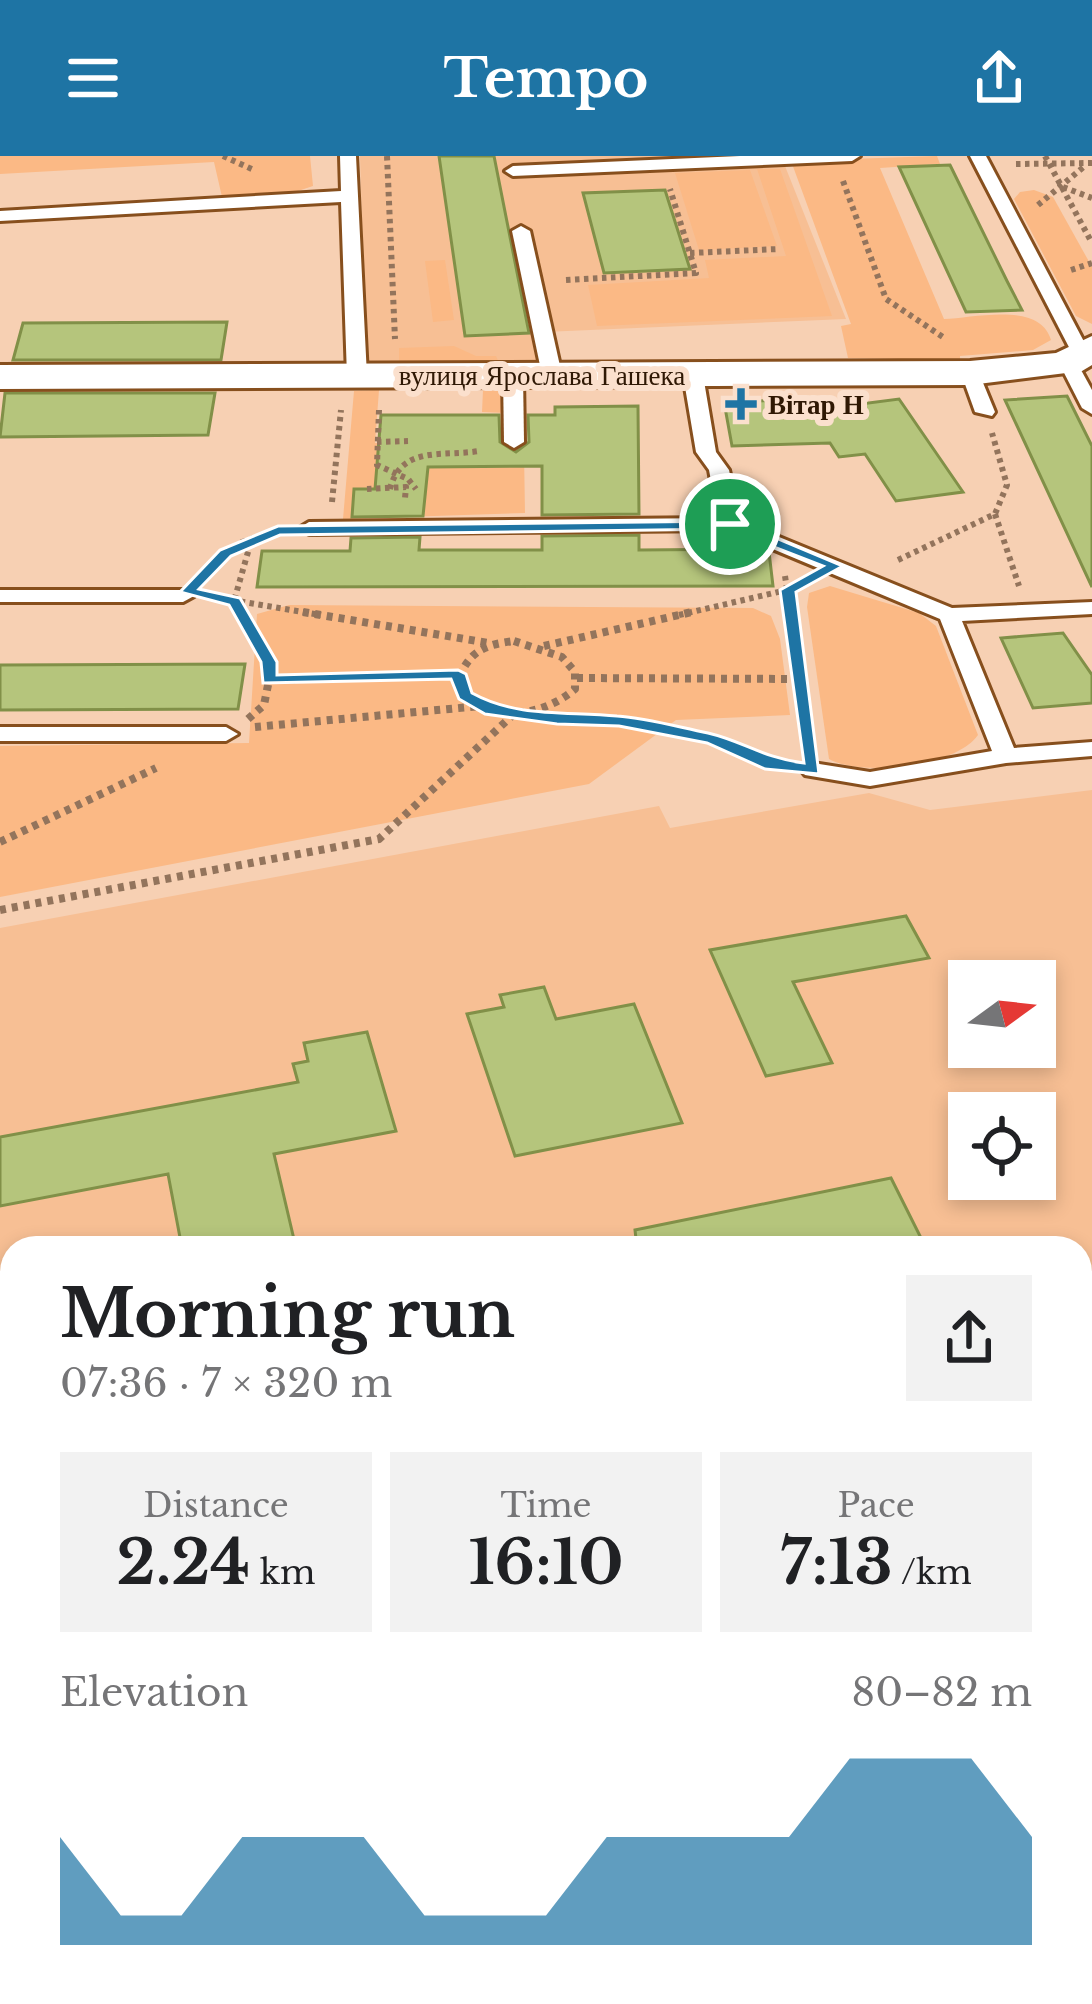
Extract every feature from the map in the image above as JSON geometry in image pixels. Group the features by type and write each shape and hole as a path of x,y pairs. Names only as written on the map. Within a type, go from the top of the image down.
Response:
{"street":[{"name":"вулиця Ярослава Гашека","path":"0,377 349,391 532,375 693,375 1080,354"}],"lane":[{"path":"348,156 349,391"},
{"path":"513,171 852,156"},
{"path":"980,161 1080,354 1092,408"},
{"path":"0,216 350,196"},
{"path":"514,442 532,375 532,283 521,231"},
{"path":"960,357 985,412"},
{"path":"693,375 706,452 719,470 730,524"},
{"path":"310,528 730,524 950,615 1092,608"},
{"path":"0,596 185,594"},
{"path":"950,615 1006,756"},
{"path":"0,734 232,731"},
{"path":"813,770 870,779 1006,756 1092,749"}],"path":[{"path":"387,156 397,336"},
{"path":"1045,156 1092,241"},
{"path":"1050,165 1058,156"},
{"path":"1073,156 1091,162"},
{"path":"835,157 886,299 960,357"},
{"path":"980,161 1091,162"},
{"path":"1061,187 1091,162"},
{"path":"532,283 696,273 662,164"},
{"path":"1061,187 1092,198"},
{"path":"690,253 779,249"},
{"path":"185,594 226,553 252,538 325,521 331,511 349,391"},
{"path":"857,575 937,544 995,514 1008,496 1009,481 985,412"},
{"path":"407,459 408,441 377,442 377,465 408,479 416,489"},
{"path":"367,489 390,488 392,474 407,459 479,451 484,460"},
{"path":"995,514 1027,611"},
{"path":"252,538 235,601 269,662 268,680 458,674"},
{"path":"0,842 232,731 481,706 619,721 693,735 765,764 813,770 777,542"},
{"path":"185,594 496,644 544,646 788,590 835,566"},
{"path":"481,706 462,692 458,674 469,657 496,644"},
{"path":"544,646 567,657 577,679"},
{"path":"577,679 800,679"},
{"path":"0,910 379,839 518,713 560,702 577,679"}],"shaded area":[{"path":"0,156 310,156 313,186 289,194 222,197 214,162 0,174"},
{"path":"360,156 781,156 846,319 544,332 550,368 371,365 366,360"},
{"path":"937,156 940,164 880,168 944,319 1020,316 1034,320 1051,340 1033,350 960,356 960,360 848,358 841,326 851,324 791,161"},
{"path":"757,169 780,169 832,316 597,326 588,285 709,278 705,260 786,256"},
{"path":"750,170 777,246 699,250 675,173"},
{"path":"1034,190 1053,197 1092,267 1092,324 1076,316 1014,199 1020,192"},
{"path":"445,260 454,320 433,322 425,261"},
{"path":"454,346 476,356 496,356 499,363 399,364 399,348"},
{"path":"523,389 525,513 343,519 354,391 379,390 375,443 505,443 506,413 482,412 483,390"},
{"path":"830,586 919,613 936,626 978,735 967,746 907,766 863,767 829,759 807,607 809,593"},
{"path":"289,605 753,608 771,616 780,639 790,715 676,720 589,784 0,897 0,746 249,743 257,614"},
{"path":"1092,790 1092,1236 0,1236 0,928 659,806 670,828 869,793 930,810"}],"building":[{"path":"439,156 494,156 529,333 465,336"},
{"path":"950,165 1022,310 966,312 899,167"},
{"path":"665,190 690,269 604,273 583,193"},
{"path":"227,322 221,360 13,360 23,323"},
{"path":"5,393 215,393 208,435 0,437"},
{"path":"1067,396 1092,446 1092,587 1005,400"},
{"path":"899,399 963,492 896,501 865,454 839,457 830,443 732,446 724,402 788,400 791,413"},
{"path":"638,406 639,514 542,515 542,466 428,467 423,516 352,517 354,489 375,489 381,415 499,415 500,442 516,452 529,442 528,415 555,415 555,407"},
{"path":"639,535 639,550 769,552 773,586 257,587 262,551 350,551 351,538 420,537 419,550 542,550 542,536"},
{"path":"1063,633 1092,675 1092,703 1033,708 1001,638"},
{"path":"245,664 238,709 0,710 0,665"},
{"path":"906,916 929,958 793,982 832,1063 766,1076 710,950"},
{"path":"544,987 556,1019 634,1004 682,1123 515,1156 467,1014 504,1007 500,995"},
{"path":"367,1032 396,1131 274,1154 293,1236 180,1236 168,1174 0,1206 0,1137 298,1082 293,1064 308,1061 304,1043"},
{"path":"891,1178 920,1236 636,1236 635,1230"}],"place":[{"name":"Вітар Н","path":"741,404"}],"route":[{"path":"730,524 835,566 788,590 813,770 765,764 712,739 619,721 491,710 465,695 458,674 268,680 269,662 235,601 188,592 226,553 278,530 730,524"}]}
